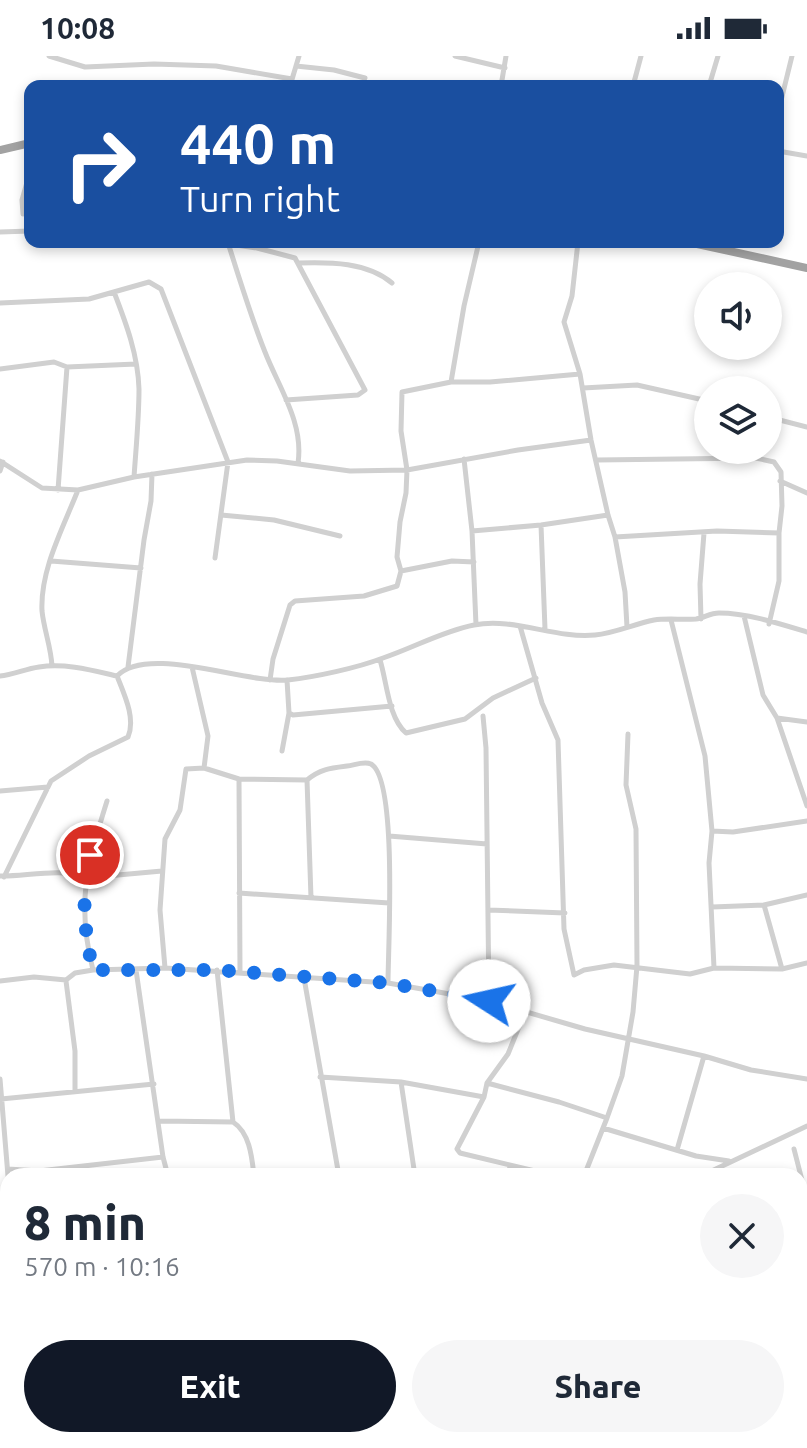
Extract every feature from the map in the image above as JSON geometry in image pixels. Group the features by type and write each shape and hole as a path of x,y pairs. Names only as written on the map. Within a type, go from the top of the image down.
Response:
{"highway":[{"path":"0,150 24,144"},
{"path":"715,248 807,268"}],"street":[{"path":"49,56 85,67 216,66 278,80"},
{"path":"179,65 180,56"},
{"path":"292,80 299,56"},
{"path":"455,56 505,68"},
{"path":"502,80 506,56"},
{"path":"635,80 641,56"},
{"path":"711,80 718,56"},
{"path":"784,89 792,56"},
{"path":"296,66 334,70 365,78"},
{"path":"784,152 807,156"},
{"path":"23,214 24,193"},
{"path":"0,232 24,231"},
{"path":"230,248 265,354 295,418 301,449 298,463"},
{"path":"266,248 299,263 358,266 392,283"},
{"path":"451,382 478,248"},
{"path":"577,248 572,296 564,322 580,374 591,440 615,537 625,592 627,627"},
{"path":"286,400 358,395 365,390 314,298 299,263"},
{"path":"0,303 57,303 89,299 149,282 161,289 228,462 215,558"},
{"path":"114,292 128,329 139,388 134,477"},
{"path":"0,369 54,362 67,367 136,364"},
{"path":"58,490 67,367"},
{"path":"270,680 273,659 290,605 295,601 386,592 397,586 401,571 397,557 407,470 401,431 402,392 451,382 490,382 580,374"},
{"path":"583,388 637,385 694,398"},
{"path":"782,421 807,427"},
{"path":"0,471 2,462 42,488 78,490 134,477 247,460 298,463 350,471 407,470 591,440"},
{"path":"464,459 472,531 476,625"},
{"path":"596,460 767,459 781,472 779,581 769,624"},
{"path":"128,668 152,474"},
{"path":"780,481 807,493"},
{"path":"52,666 42,608 44,587 78,490"},
{"path":"221,515 274,520 340,536"},
{"path":"472,531 608,515"},
{"path":"541,525 545,629"},
{"path":"615,537 717,531 779,533"},
{"path":"701,619 704,533"},
{"path":"51,561 141,568"},
{"path":"401,571 452,561 474,562"},
{"path":"0,676 52,666 117,676 128,668 171,662 270,680 287,680 380,660 476,625 520,626 593,635 656,620 701,619 715,614 744,616 769,624 779,622 807,632"},
{"path":"744,616 763,695 777,718 807,804"},
{"path":"671,620 702,739 712,831 709,863 714,968"},
{"path":"520,626 542,703 558,740 564,929 574,975 584,970 614,965 690,974 714,968 782,969 807,963"},
{"path":"380,660 402,730 413,733 465,719 493,698 536,678"},
{"path":"192,667 208,736 204,768"},
{"path":"117,676 130,713 131,731 128,737 56,777 2,876 62,874 85,878 162,871"},
{"path":"282,751 289,713 287,680"},
{"path":"289,713 392,706"},
{"path":"483,716 489,1001"},
{"path":"777,718 807,722"},
{"path":"587,1168 622,1076 637,966 636,829 626,785 628,734"},
{"path":"165,968 160,910 165,839 180,810 186,769 204,768 239,779 307,780 320,770 364,763 379,771 384,784 389,836 388,983"},
{"path":"239,779 240,972"},
{"path":"307,780 311,898"},
{"path":"0,791 48,787"},
{"path":"93,970 86,930 85,878 107,801"},
{"path":"712,831 733,832 807,821"},
{"path":"389,836 487,844"},
{"path":"239,893 389,903"},
{"path":"712,907 764,905 807,895"},
{"path":"764,905 782,969"},
{"path":"488,910 565,913"},
{"path":"0,981 34,977 66,980 75,973 93,970 165,968 388,983 489,1001 751,1070 807,1079"},
{"path":"136,970 166,1168"},
{"path":"217,970 233,1122"},
{"path":"304,978 337,1168"},
{"path":"66,980 75,1051 75,1091"},
{"path":"515,1168 460,1153 457,1149 484,1097 487,1083 508,1054 525,1012"},
{"path":"677,1150 704,1056"},
{"path":"320,1077 401,1082 484,1097"},
{"path":"0,1079 8,1168"},
{"path":"401,1082 414,1168"},
{"path":"487,1083 607,1118"},
{"path":"1,1099 154,1084"},
{"path":"159,1121 233,1122 241,1129 251,1152 253,1168"},
{"path":"716,1168 807,1126"},
{"path":"603,1128 696,1156 729,1161"},
{"path":"794,1149 799,1168"},
{"path":"79,1168 163,1157"}],"route":[{"path":"90,855 85,878 85,905 93,970 217,970 388,983 489,1001"}]}
